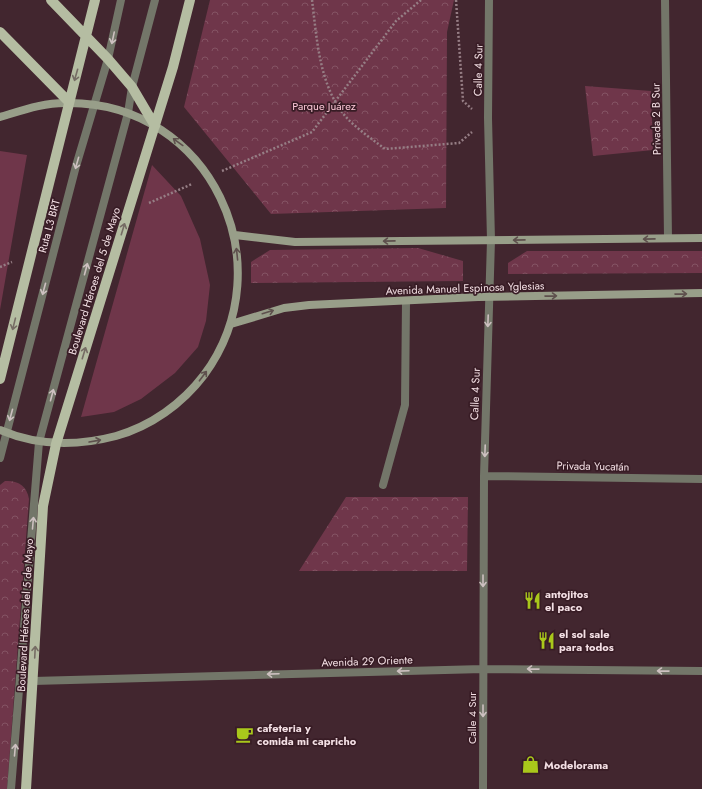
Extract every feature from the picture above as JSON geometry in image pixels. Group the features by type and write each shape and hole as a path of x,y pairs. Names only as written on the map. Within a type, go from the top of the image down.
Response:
{"main road":[{"path":"51,0 108,59 132,87 155,126"},
{"path":"0,379 69,102 87,38 95,0"},
{"name":"Boulevard Héroes del 5 de Mayo","path":"26,789 43,506 56,444 173,67 190,0"},
{"path":"0,32 69,102"},
{"path":"0,117 32,107 69,102 94,104 128,113 155,126 183,146 206,172 224,202 235,235 239,280 231,324 211,365 193,389 164,414 130,432 101,440 56,444 39,442 3,432"},
{"path":"235,235 295,242 702,238"},
{"name":"Avenida Manuel Espinosa Yglesias","path":"231,324 284,308 489,297 702,293"}],"street":[{"name":"Ruta L3 BRT","path":"0,458 3,432 76,166 108,59 121,0"},
{"path":"12,789 39,442 128,113 132,87 155,0"},
{"name":"Calle 4 Sur","path":"483,789 484,476 491,240 488,118 490,0"},
{"name":"Privada 2 B Sur","path":"665,0 668,238"},
{"path":"383,485 405,405 406,301"},
{"name":"Privada Yucatán","path":"484,476 702,479"},
{"name":"Avenida 29 Oriente","path":"33,681 483,669 702,671"}],"path":[{"path":"312,0 317,45 330,94 347,118 385,149 459,143 488,118"},
{"path":"218,173 312,132 396,21 421,0"},
{"path":"456,0 463,101"},
{"path":"145,204 196,182"},
{"path":"0,267 14,261"}],"green space":[{"name":"Parque Juárez","path":"210,0 454,0 447,32 446,208 271,214 184,107"},
{"path":"585,86 651,91 653,150 593,156"},
{"path":"0,151 27,155 0,310"},
{"path":"152,165 181,196 200,239 210,285 206,321 198,347 175,373 141,399 114,412 81,417"},
{"path":"418,248 463,261 463,281 251,283 251,262 270,250"},
{"path":"527,251 702,251 702,273 508,274 508,263"},
{"path":"5,481 18,483 24,487 29,499 7,789 0,789 0,485"},
{"path":"346,497 468,497 467,571 299,571"}],"place":[{"name":"antojitos el paco","path":"532,600"},
{"name":"el sol sale para todos","path":"546,640"},
{"name":"cafeteria y comida mi capricho","path":"244,734"},
{"name":"Modelorama","path":"531,765"}]}
